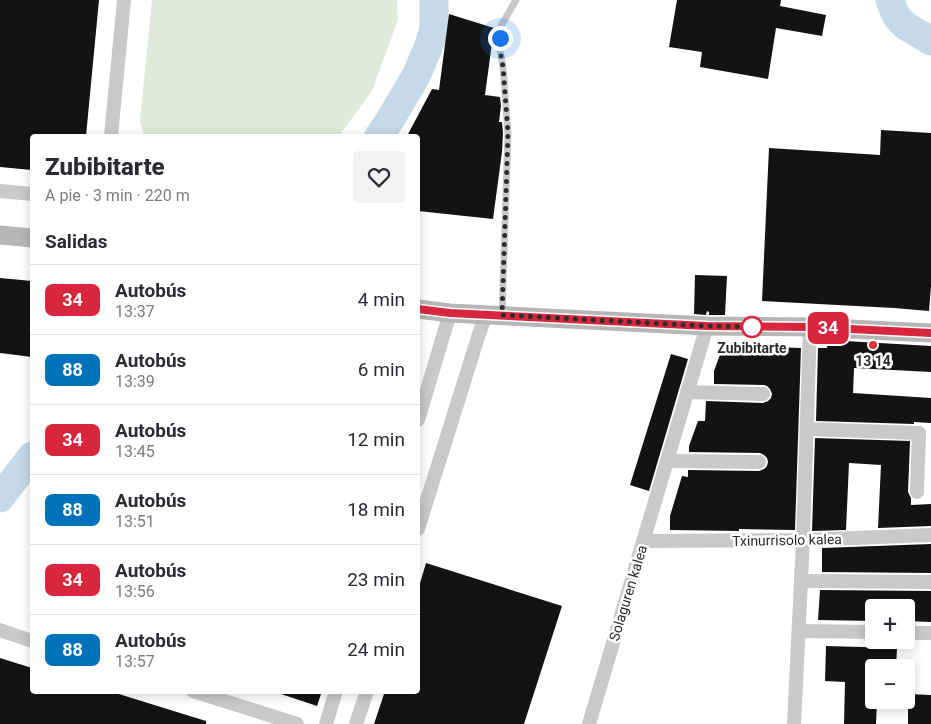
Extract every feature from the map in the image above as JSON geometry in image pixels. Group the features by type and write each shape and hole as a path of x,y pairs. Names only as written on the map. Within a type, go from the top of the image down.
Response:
{"street":[{"path":"111,134 124,0"},
{"path":"0,191 30,194"},
{"path":"0,235 30,238"},
{"path":"420,309 450,313 707,326 810,327 931,333"},
{"path":"420,413 450,313"},
{"path":"420,523 479,334 494,315"},
{"name":"Solaguren kalea","path":"589,724 707,326"},
{"path":"794,724 803,540 810,327"},
{"path":"687,392 763,394"},
{"path":"807,430 919,433 917,492"},
{"path":"667,461 759,462"},
{"name":"Txinurrisolo kalea","path":"643,542 803,540 931,535"},
{"path":"801,581 931,582"},
{"path":"0,630 30,640"},
{"path":"799,631 865,632"},
{"path":"915,633 931,633"},
{"path":"202,694 297,724"},
{"path":"326,724 335,694"},
{"path":"356,724 366,694"}],"lane":[{"path":"494,315 508,133 500,50 501,26 516,0"}],"green space":[{"path":"152,0 397,0 398,20 372,91 340,134 143,134 140,121"}],"building":[{"path":"0,0 99,0 86,134 30,134 30,170 0,167"},
{"path":"677,0 781,0 780,6 826,15 822,36 776,28 768,79 700,67 702,52 669,47"},
{"path":"449,14 494,28 485,95 500,97 499,122 502,122 503,133 493,219 420,211 420,134 408,134 432,89 439,90"},
{"path":"881,130 931,133 931,286 929,311 762,301 769,148 880,155"},
{"path":"695,275 727,276 725,315 709,315 707,311 706,315 694,314"},
{"path":"0,278 30,281 30,357 0,353"},
{"path":"828,340 931,346 931,372 854,368 853,393 931,398 931,423 816,421 818,348 827,348"},
{"path":"775,347 801,348 795,530 670,530 670,516 682,476 688,477 688,470 759,471 767,466 767,458 760,453 689,452 689,446 698,421 705,421 706,401 763,403 771,398 770,389 764,385 714,384 714,371 721,352 775,353"},
{"path":"671,354 688,359 649,491 630,485"},
{"path":"815,438 910,441 908,492 911,498 911,505 931,504 931,526 878,528 881,465 849,463 846,530 812,531"},
{"path":"931,544 931,573 822,572 822,548"},
{"path":"426,563 562,606 524,724 374,724 384,694 420,694 420,583"},
{"path":"820,590 931,591 931,622 915,621 915,599 865,599 865,621 818,620"},
{"path":"826,646 897,649 896,659 865,659 865,709 877,709 876,724 844,724 845,682 825,681"},
{"path":"0,658 30,667 30,694 119,694 206,721 206,724 0,724"},
{"path":"281,694 321,694 317,706"},
{"path":"915,694 931,695 931,724 908,724 908,709 915,709"}],"waterway":[{"path":"380,134 416,76 428,48 434,29 434,0"},
{"path":"890,0 899,20 931,41"},
{"path":"0,498 30,459"}],"bus line":[{"name":"34","path":"420,309 450,313 707,326 810,327 931,333"}],"place":[{"name":"Zubibitarte","path":"752,327"},
{"name":"13 14","path":"873,345"}],"route":[{"path":"500,38 508,133 502,315 756,327 752,327"}]}
